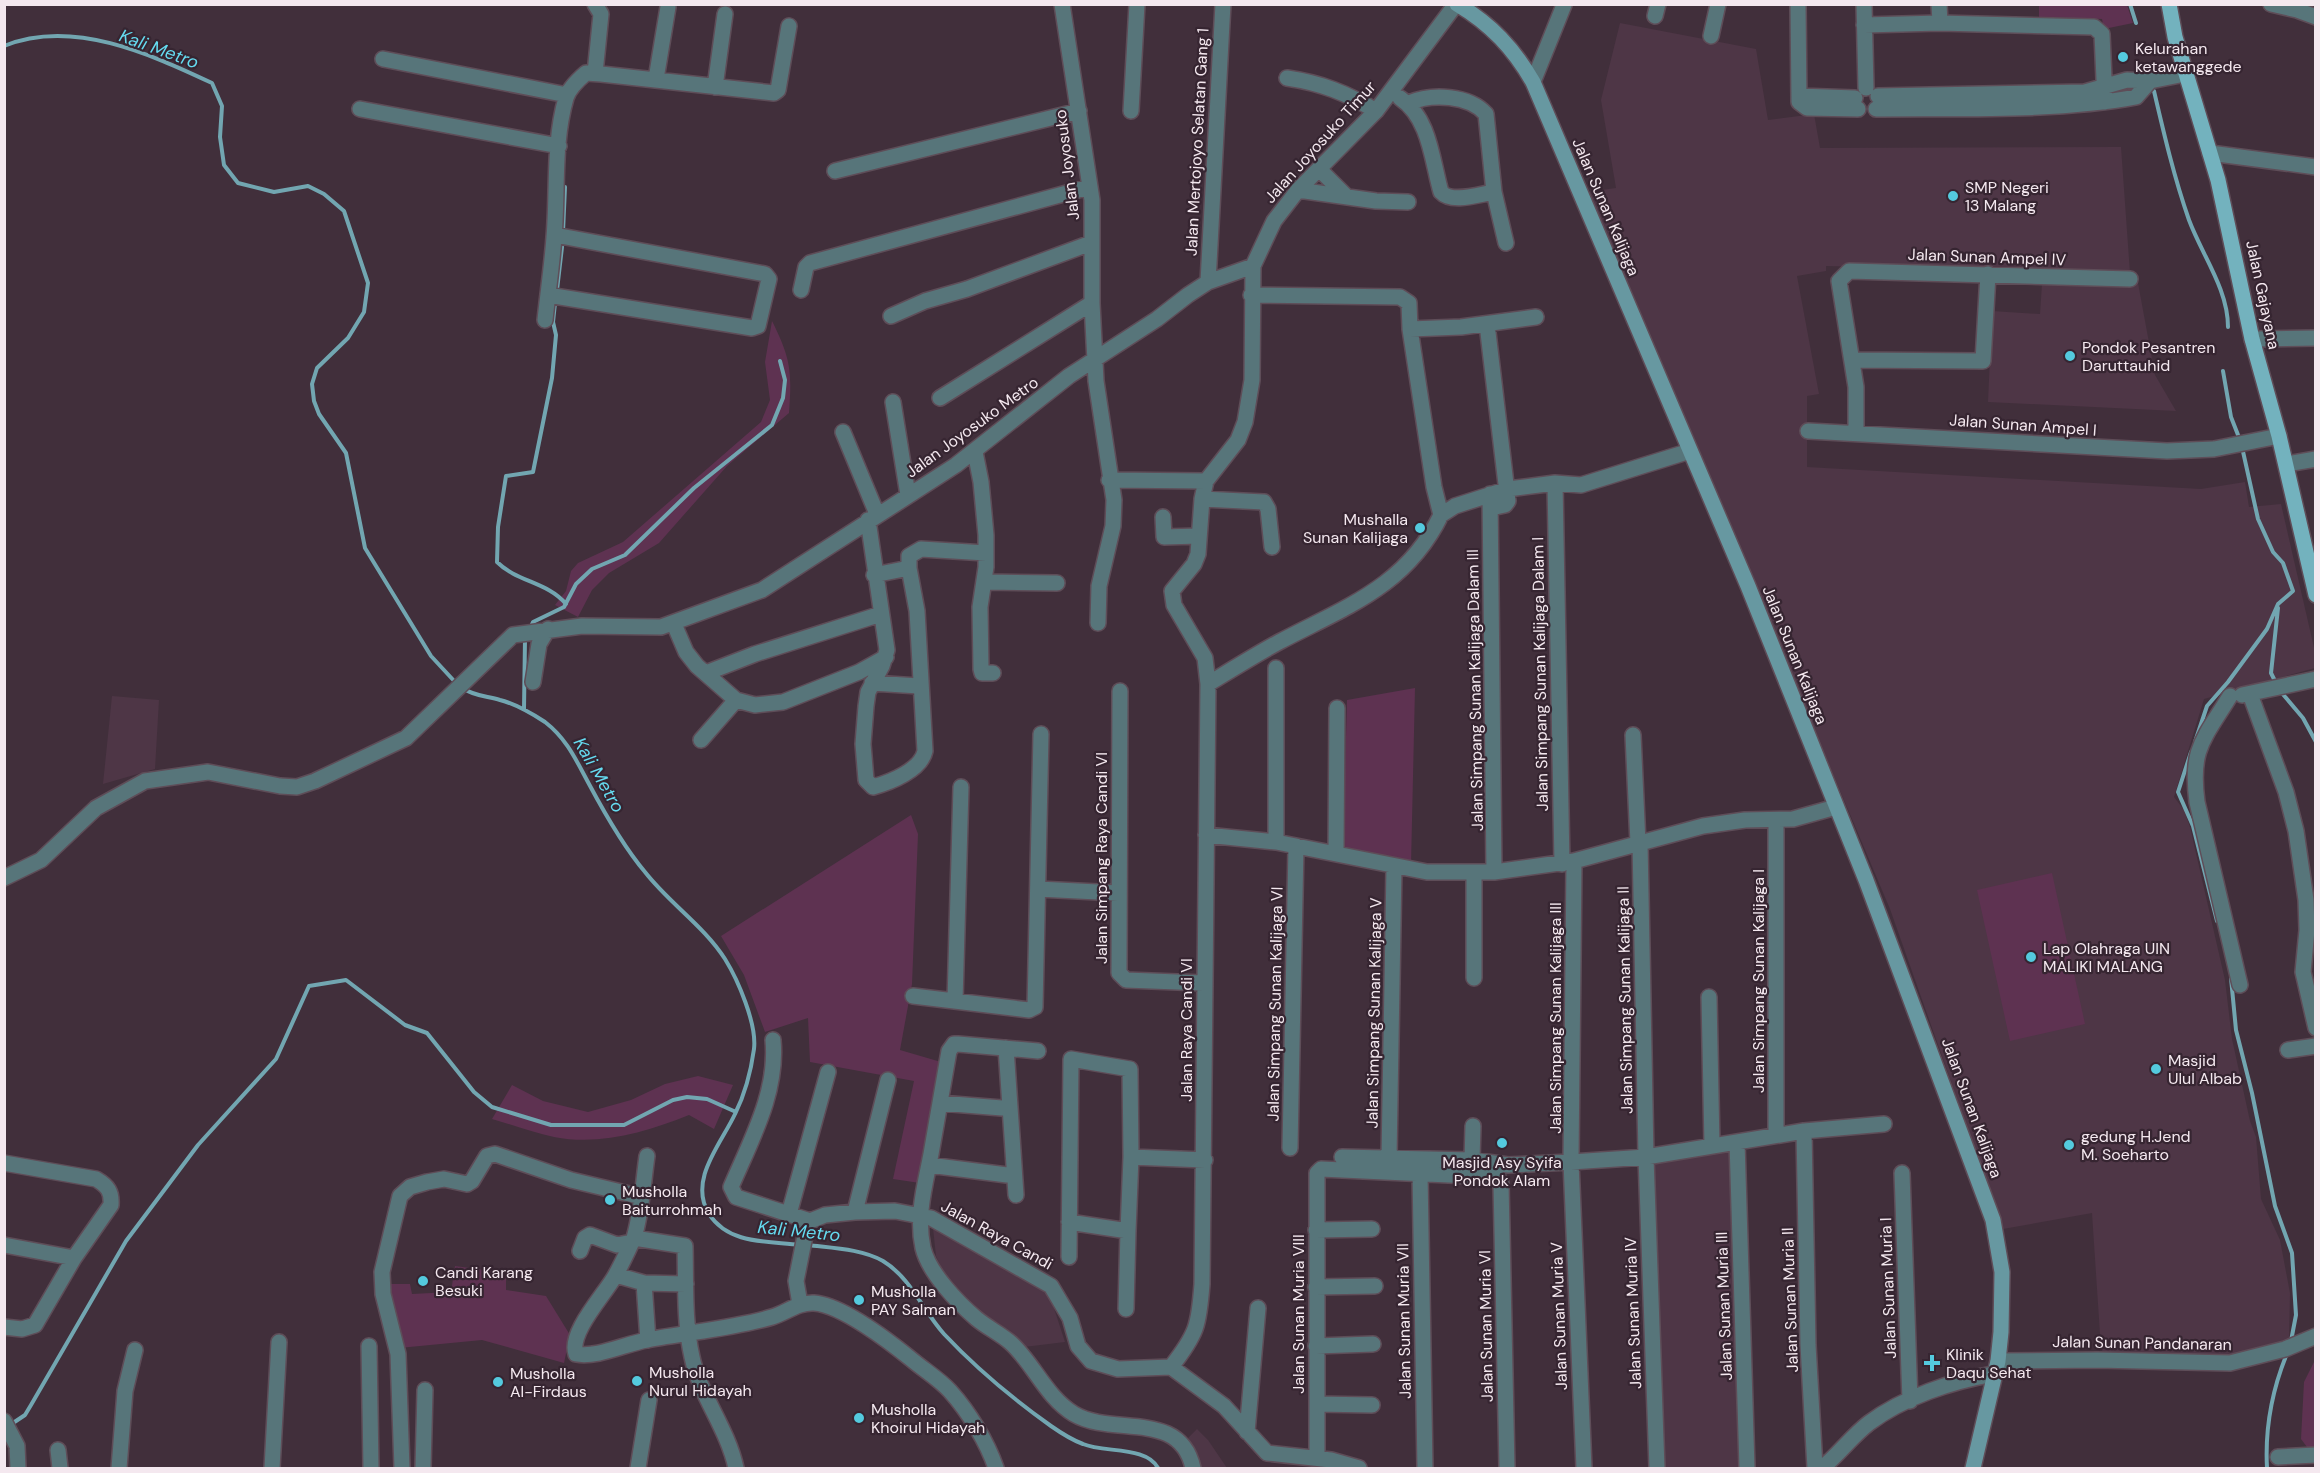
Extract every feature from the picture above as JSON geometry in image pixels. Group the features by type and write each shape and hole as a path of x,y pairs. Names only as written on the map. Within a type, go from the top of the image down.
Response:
{"main road":[{"name":"Jalan Sunan Kalijaga","path":"1457,4 1474,14 1506,42 1533,82 1748,586 1922,1026 1993,1220 1999,1242 2002,1292 1996,1367 1973,1468"},
{"name":"Jalan Gajayana","path":"2169,4 2185,74 2210,153 2234,246 2252,339 2279,436 2316,595"}],"street":[{"path":"595,4 601,14 595,73"},
{"name":"Jalan Joyosuko","path":"1062,4 1092,200 1092,303 1095,359 1100,422 1114,515 1099,586 1098,622"},
{"path":"1131,111 1137,4"},
{"name":"Jalan Mertojoyo Selatan Gang 1","path":"1208,282 1223,4"},
{"name":"Jalan Joyosuko Timur","path":"1208,684 1203,652 1171,598 1172,591 1194,564 1198,554 1202,499 1206,481 1238,440 1245,422 1253,357 1251,295 1253,266 1274,221 1298,190 1376,111 1457,4"},
{"path":"1711,36 1718,4"},
{"path":"1798,4 1798,96 1802,106 1807,108 1867,100 2105,102 2136,97 2150,81"},
{"path":"1864,4 1867,100"},
{"path":"1939,4 1940,23"},
{"path":"2271,4 2316,17"},
{"path":"1533,82 1564,5"},
{"path":"656,79 668,7"},
{"path":"715,87 725,14"},
{"path":"1864,25 1940,23 2094,27 2102,34 2105,102"},
{"path":"545,320 555,235 559,146 567,95 586,73 656,79 770,94 777,92 789,26"},
{"path":"383,59 567,95"},
{"path":"1987,102 2085,92 2127,80 2150,81 2185,74"},
{"path":"1287,78 1329,87 1349,95 1376,111"},
{"path":"1391,91 1409,103 1424,127 1444,196 1455,198 1494,192"},
{"path":"1409,103 1420,99 1465,100 1482,109 1489,121 1494,192 1506,243"},
{"path":"360,109 559,146"},
{"path":"835,171 1079,111"},
{"path":"2210,153 2316,167"},
{"path":"1320,170 1346,196"},
{"path":"801,290 806,267 810,263 1089,187"},
{"path":"1298,190 1376,201 1408,202"},
{"path":"548,295 752,328 758,326 769,279 765,274 555,235"},
{"path":"891,316 1091,243"},
{"name":"Jalan Joyosuko Metro","path":"4,878 41,860 96,808 145,781 208,772 280,786 297,786 315,781 406,738 471,678 509,638 516,634 591,626 645,629 674,624 762,590 975,452 1095,359 1208,282 1253,266"},
{"name":"Jalan Sunan Ampel IV","path":"1852,360 1839,281 1844,273 1849,271 2130,279"},
{"path":"1856,432 1856,387 1852,360 1981,361 1984,358 1988,274"},
{"path":"1251,295 1400,297 1408,303 1434,487 1441,515"},
{"path":"940,398 1092,303"},
{"path":"1410,329 1536,318"},
{"path":"1208,684 1279,643 1344,612 1373,592 1418,554 1441,515 1455,506 1490,501 1505,505 1508,501 1508,489 1486,324"},
{"path":"2252,339 2316,338"},
{"path":"893,402 908,495"},
{"name":"Jalan Sunan Ampel I","path":"1808,431 2167,451 2214,449 2279,436"},
{"path":"843,432 872,517 874,575 882,614 886,657 872,683 866,706 863,744 866,780 873,787 907,772 923,759 917,611 909,556 921,549 986,553"},
{"path":"1508,489 1555,483 1581,485 1690,451"},
{"path":"975,452 984,500 986,553 985,582 980,607 981,669 982,673 993,673"},
{"path":"2286,464 2316,459"},
{"path":"1109,480 1206,481"},
{"name":"Jalan Simpang Sunan Kalijaga Dalam I","path":"1555,483 1570,866"},
{"path":"1202,499 1264,502 1268,509 1272,547"},
{"name":"Jalan Simpang Sunan Kalijaga Dalam III","path":"1490,501 1494,872"},
{"path":"1163,517 1164,537 1199,536"},
{"path":"874,575 909,568"},
{"path":"985,582 1057,583"},
{"path":"706,673 755,654 882,614"},
{"path":"674,624 686,652 736,700 768,706 858,672 886,657"},
{"path":"533,682 538,644 545,630"},
{"path":"1276,669 1276,842"},
{"path":"2240,985 2197,802 2194,779 2197,752 2228,697 2310,680"},
{"path":"872,683 919,686"},
{"name":"Jalan Raya Candi VI","path":"1171,1367 1190,1344 1199,1319 1204,1235 1203,983 1208,684"},
{"name":"Jalan Simpang Raya Candi VI","path":"1120,691 1118,892 1118,968 1120,976 1126,980 1203,983"},
{"path":"2257,692 2296,831 2306,900 2309,971 2316,1028"},
{"path":"701,740 736,700"},
{"path":"1336,853 1337,708"},
{"path":"913,996 1029,1010 1035,1007 1041,734"},
{"name":"Jalan Simpang Sunan Kalijaga II","path":"1633,735 1639,843 1646,1157"},
{"path":"955,1001 961,788"},
{"path":"1206,835 1276,842 1296,853 1336,853 1394,867 1427,872 1494,872 1570,866 1639,843 1703,826 1745,820 1776,824 1836,807"},
{"name":"Jalan Simpang Sunan Kalijaga I","path":"1776,824 1776,1135"},
{"name":"Jalan Simpang Sunan Kalijaga VI","path":"1290,1148 1296,853"},
{"name":"Jalan Simpang Sunan Kalijaga III","path":"1570,866 1571,1162"},
{"name":"Jalan Simpang Sunan Kalijaga V","path":"1389,1158 1394,867"},
{"path":"1474,872 1474,978"},
{"path":"1038,889 1118,892"},
{"path":"1709,997 1712,1145"},
{"path":"773,1040 775,1062 772,1082 731,1187 735,1197 791,1209 814,1221 797,1269 796,1281 800,1304"},
{"path":"1038,1051 954,1044 949,1051 920,1214 923,1251 934,1270 976,1319 1011,1344 1064,1407 1076,1415 1096,1422 1149,1428 1168,1434 1182,1443 1192,1468"},
{"path":"2288,1050 2316,1046"},
{"path":"1006,1048 1016,1195"},
{"path":"1069,1257 1071,1059 1130,1068 1131,1157 1126,1310"},
{"path":"791,1209 828,1072"},
{"path":"855,1212 888,1080"},
{"path":"940,1103 1002,1108"},
{"path":"1342,1157 1472,1160 1508,1165 1571,1162 1646,1157 1804,1131 1884,1124"},
{"path":"1472,1160 1473,1126"},
{"name":"Jalan Sunan Muria II","path":"1804,1131 1808,1346 1815,1468"},
{"name":"Jalan Sunan Muria III","path":"1737,1142 1747,1468"},
{"path":"402,1468 398,1354 383,1294 382,1272 400,1196 410,1187 427,1182 444,1179 467,1184 472,1181 488,1156 495,1154 571,1180 642,1197"},
{"path":"647,1156 643,1207 633,1240 616,1275 583,1323 575,1343 576,1354 595,1353 648,1340 770,1318 800,1304 823,1305 856,1322 902,1352 950,1391 973,1422 996,1468"},
{"path":"1131,1157 1205,1160"},
{"name":"Jalan Sunan Muria IV","path":"1646,1157 1657,1468"},
{"path":"4,1162 96,1179 108,1188 111,1205 74,1258 35,1325 22,1329 4,1327"},
{"name":"Jalan Sunan Muria V","path":"1571,1162 1584,1468"},
{"path":"929,1166 1007,1175"},
{"name":"Jalan Sunan Muria VIII","path":"1317,1458 1316,1230 1319,1171 1420,1173"},
{"name":"Jalan Sunan Muria VI","path":"1420,1173 1491,1177 1498,1178 1501,1183 1507,1468"},
{"name":"Jalan Sunan Muria VII","path":"1420,1173 1425,1468"},
{"name":"Jalan Sunan Muria I","path":"1902,1173 1910,1401"},
{"name":"Jalan Raya Candi","path":"814,1221 855,1212 920,1214 966,1236 1051,1286 1070,1318 1078,1346 1091,1361 1118,1369 1171,1367"},
{"path":"1069,1222 1128,1231"},
{"path":"1316,1230 1372,1229"},
{"path":"580,1251 585,1238 590,1235 617,1245 633,1240 684,1245 691,1357 722,1424 736,1468"},
{"path":"4,1245 74,1258"},
{"path":"616,1275 645,1283 686,1284"},
{"path":"645,1283 648,1340"},
{"path":"1316,1287 1375,1286"},
{"path":"1247,1432 1258,1308"},
{"name":"Jalan Sunan Pandanaran","path":"1822,1468 1870,1422 1910,1401 1996,1367 2097,1360 2230,1363 2285,1349 2316,1336"},
{"path":"272,1468 279,1342"},
{"path":"1316,1346 1373,1344"},
{"path":"369,1346 371,1468"},
{"path":"119,1468 124,1391 135,1350"},
{"path":"1171,1367 1224,1406 1267,1453 1317,1458 1359,1468"},
{"path":"423,1468 425,1390"},
{"path":"638,1468 649,1400"},
{"path":"1317,1404 1372,1405"},
{"path":"5,1421 17,1446 18,1468"},
{"path":"58,1450 60,1468"},
{"path":"2278,1457 2316,1455"}],"shaded area":[{"path":"2039,5 2127,5 2133,23 2104,29 2102,19 2039,17"},
{"path":"1620,23 1756,49 1768,120 1814,114 1820,148 2121,147 2130,273 1826,266 1826,271 1797,276 1819,394 1807,396 1807,467 2201,489 2245,482 2249,507 2281,504 2315,652 2315,668 2204,699 2174,797 2184,810 2190,827 2225,980 2232,1039 2250,1121 2256,1137 2261,1199 2280,1240 2290,1293 2289,1340 2237,1357 2105,1354 2101,1349 2092,1213 2003,1229 1890,909 1587,192 1616,188 1601,100"},
{"name":"Pondok Pesantren Daruttauhid","path":"2080,282 2138,283 2155,375 2176,411 1988,402 1992,311 2040,314 2042,284 2079,286"},
{"path":"772,321 789,366 789,413 727,466 659,543 609,573 592,590 578,617 555,605 566,591 571,571 578,563 623,542 761,422 770,400 765,362"},
{"path":"1415,688 1411,865 1343,847 1347,700"},
{"path":"112,696 159,700 155,769 103,784"},
{"path":"911,815 918,834 912,984 900,1050 941,1062 920,1183 893,1179 914,1081 810,1062 808,1018 765,1032 744,975 721,936"},
{"name":"Lap Olahraga UIN MALIKI MALANG","path":"2052,873 2085,1024 2010,1041 1977,890"},
{"path":"698,1076 733,1085 714,1129 689,1115 640,1132 588,1140 546,1135 492,1119 512,1085 543,1101 588,1112 631,1100 665,1084"},
{"path":"1730,1146 1740,1468 1665,1468 1654,1160"},
{"path":"933,1228 1044,1290 1052,1302 1065,1342 1024,1347 1010,1331 982,1313 961,1295 944,1274 936,1256"},
{"path":"455,1266 506,1273 506,1290 546,1296 570,1335 564,1363 482,1340 399,1348 386,1284 410,1284 412,1294 451,1292"},
{"path":"2315,1360 2315,1451 2310,1451 2301,1439 2304,1382"},
{"path":"1197,1429 1208,1440 1227,1468 1201,1468 1194,1450 1186,1440"}],"waterway":[{"path":"2130,4 2136,23"},
{"name":"Kali Metro","path":"4,46 30,38 56,36 83,38 137,51 212,83 222,106 220,137 224,165 238,183 274,192 308,186 324,194 344,211 368,283 364,312 348,338 317,368 312,384 314,401 319,414 346,453 365,548 431,656 456,683"},
{"path":"2154,91 2189,220 2224,299 2228,327"},
{"path":"563,232 565,187"},
{"path":"557,290 562,247"},
{"path":"555,303 553,322 556,335 552,378 533,472 506,476 498,527 497,562 514,574 542,586 566,604"},
{"path":"530,629 533,622 564,607 576,584 592,569 625,555 694,488 772,425 783,398 785,380 780,361"},
{"path":"2223,371 2231,417 2240,440"},
{"path":"2195,742 2207,706 2228,682 2267,629 2278,604 2293,591 2283,563 2273,552 2258,519 2242,447"},
{"path":"2276,683 2271,673 2278,608"},
{"path":"524,709 525,639"},
{"name":"Kali Metro","path":"462,688 518,706 545,722 559,735 637,862 654,883 717,947 725,959 741,990 750,1015 754,1049 742,1098 704,1175 702,1188 704,1201 709,1214 727,1231 750,1240 800,1245"},
{"path":"2281,692 2303,718 2316,742"},
{"path":"2191,752 2178,792 2193,826 2217,921"},
{"path":"2231,978 2236,1030 2252,1093 2275,1206 2292,1253 2296,1315 2291,1341"},
{"path":"10,1425 25,1415 126,1241 198,1145 276,1059 309,986 346,980 405,1025 427,1033 474,1092 492,1107 551,1125 624,1125 673,1100 687,1097 707,1099 736,1112"},
{"name":"Kali Metro","path":"808,1245 856,1251 883,1261 901,1276 936,1325 956,1347 995,1383 1037,1416 1079,1442 1092,1447 1145,1456 1158,1468"},
{"path":"2267,1468 2270,1411 2286,1356"}],"place":[{"name":"Kelurahan ketawanggede","path":"2123,57"},
{"name":"SMP Negeri 13 Malang","path":"1953,196"},
{"name":"Pondok Pesantren Daruttauhid","path":"2070,356"},
{"name":"Mushalla Sunan Kalijaga","path":"1420,528"},
{"name":"Lap Olahraga UIN MALIKI MALANG","path":"2031,957"},
{"name":"Masjid Ulul Albab","path":"2156,1069"},
{"name":"Masjid Asy Syifa Pondok Alam","path":"1502,1143"},
{"name":"gedung H.Jend M. Soeharto","path":"2069,1145"},
{"name":"Musholla Baiturrohmah","path":"610,1200"},
{"name":"Candi Karang Besuki","path":"423,1281"},
{"name":"Musholla PAY Salman","path":"859,1300"},
{"name":"Klinik Daqu Sehat","path":"1932,1363"},
{"name":"Musholla Nurul Hidayah","path":"637,1381"},
{"name":"Musholla Al-Firdaus","path":"498,1382"},
{"name":"Musholla Khoirul Hidayah","path":"859,1418"}]}
